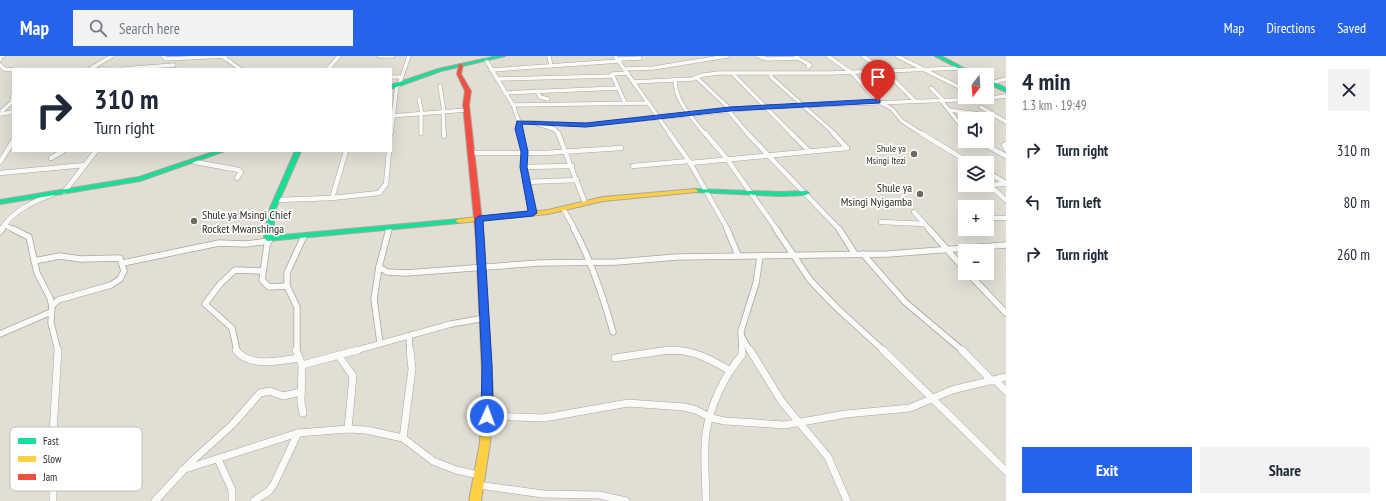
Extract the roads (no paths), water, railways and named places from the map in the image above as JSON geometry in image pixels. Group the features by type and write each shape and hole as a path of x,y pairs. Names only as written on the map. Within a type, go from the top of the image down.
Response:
{"street":[{"path":"0,60 0,57 3,56"},
{"path":"92,68 112,56"},
{"path":"163,56 164,59 226,56 224,58 231,61 234,66 239,68"},
{"path":"170,68 188,56"},
{"path":"329,68 339,56"},
{"path":"379,56 393,56"},
{"path":"409,56 397,83 392,116 466,110"},
{"path":"397,83 487,58 503,56"},
{"path":"549,56 551,66"},
{"path":"593,56 597,62"},
{"path":"696,56 701,60"},
{"path":"497,80 613,76 612,74 626,71 727,56"},
{"path":"758,56 767,60 797,57 808,63 810,65 808,67"},
{"path":"828,56 852,73 878,101 892,109 902,121 958,156"},
{"path":"863,56 886,71 915,101"},
{"path":"897,56 958,87"},
{"path":"937,56 961,68"},
{"path":"487,58 491,70 513,106 519,122 518,129 524,152 523,167 533,213"},
{"path":"491,70 640,58"},
{"path":"618,59 659,116 689,162 729,232 738,256"},
{"path":"766,65 767,60"},
{"path":"0,65 3,68 12,70"},
{"path":"136,68 174,65"},
{"path":"461,65 458,74 468,91 466,110 479,219 488,392 487,416 475,501"},
{"path":"634,82 697,78 711,74 852,73 958,68"},
{"path":"633,166 847,148 835,134 771,77 771,73"},
{"path":"733,74 809,151"},
{"path":"613,76 626,103"},
{"path":"697,78 728,109 837,226 855,254"},
{"path":"994,81 1006,79"},
{"path":"675,80 676,92 687,113 727,159 774,223 792,255 810,280 837,308 884,349 934,397 1006,471"},
{"path":"994,84 1006,90"},
{"path":"440,86 444,136"},
{"path":"505,93 618,88"},
{"path":"931,88 958,122"},
{"path":"536,91 540,97 548,99"},
{"path":"994,97 1006,96"},
{"path":"419,99 421,134"},
{"path":"519,122 582,125 728,109 800,104 958,99"},
{"path":"1,112 12,102"},
{"path":"513,106 576,103 649,103"},
{"path":"981,107 988,112"},
{"path":"949,110 964,112"},
{"path":"1,112 11,112"},
{"path":"994,116 1006,122"},
{"path":"535,122 556,130 578,180 585,203"},
{"path":"0,162 12,143"},
{"path":"1006,144 1004,145 1006,149"},
{"path":"471,153 621,148"},
{"path":"991,148 1006,156"},
{"path":"6,152 12,151"},
{"path":"51,158 61,152"},
{"path":"64,192 95,152"},
{"path":"0,202 146,177 195,162 220,152"},
{"path":"287,286 273,287 266,285 262,280 262,271 270,240 268,236 270,221 277,200 298,152"},
{"path":"332,198 346,152"},
{"path":"277,200 332,198 374,194 382,191 387,179 389,152"},
{"path":"195,162 239,170 241,172 237,178"},
{"path":"0,172 85,165"},
{"path":"523,167 572,166"},
{"path":"994,176 1006,183"},
{"path":"526,182 578,180"},
{"path":"994,184 1006,183"},
{"path":"123,263 219,243 246,244 304,236 564,210 585,203 622,196 706,190 752,193 806,193"},
{"path":"994,190 1006,200"},
{"path":"0,232 14,213 53,194"},
{"path":"564,210 584,247 601,290 613,332"},
{"path":"914,212 958,263"},
{"path":"994,218 1006,218"},
{"path":"882,222 925,224"},
{"path":"4,225 22,232 29,237 37,273 50,298 51,323 58,346 52,427"},
{"path":"380,344 374,299 379,267 389,228"},
{"path":"303,412 301,392 302,365 296,349 297,307 287,286 287,272 304,236"},
{"path":"379,267 384,272 394,273 590,262 616,262 677,256 760,257 863,254 946,250 1006,245"},
{"path":"863,254 905,302 933,324 1006,391"},
{"path":"0,334 51,309 53,302 62,297 94,291 118,281 124,269 120,258 81,258 60,256 34,261"},
{"path":"706,501 706,433 719,392 729,370 742,355 741,336 756,283 760,257"},
{"path":"262,271 235,270 220,284 205,304 228,322 236,333 236,346 238,352 242,355 267,362 299,358"},
{"path":"975,280 1006,313"},
{"path":"302,365 451,324 485,318"},
{"path":"403,438 412,369 409,336"},
{"path":"741,336 768,381 830,461 847,501"},
{"path":"615,358 664,349 700,354 729,370"},
{"path":"338,355 353,376 348,429"},
{"path":"487,416 544,418 628,403 684,407 696,410 711,418 740,423 785,425 846,414 910,408 952,390 1006,377"},
{"path":"155,501 182,470 232,425 260,393 270,391 283,396 301,392"},
{"path":"182,470 298,433 348,429 366,430 403,438 433,461 456,470 479,475"},
{"path":"254,501 269,491 274,484 298,433"},
{"path":"218,459 232,490 232,501"},
{"path":"478,485 516,492 602,494 626,501"},
{"path":"53,491 53,501"}],"place":[{"name":"Shule ya Msingi Itezi","path":"914,154"},
{"name":"Shule ya Msingi Nyigamba","path":"920,194"},
{"name":"Shule ya Msingi Chief Rocket Mwanshinga","path":"194,221"}]}
